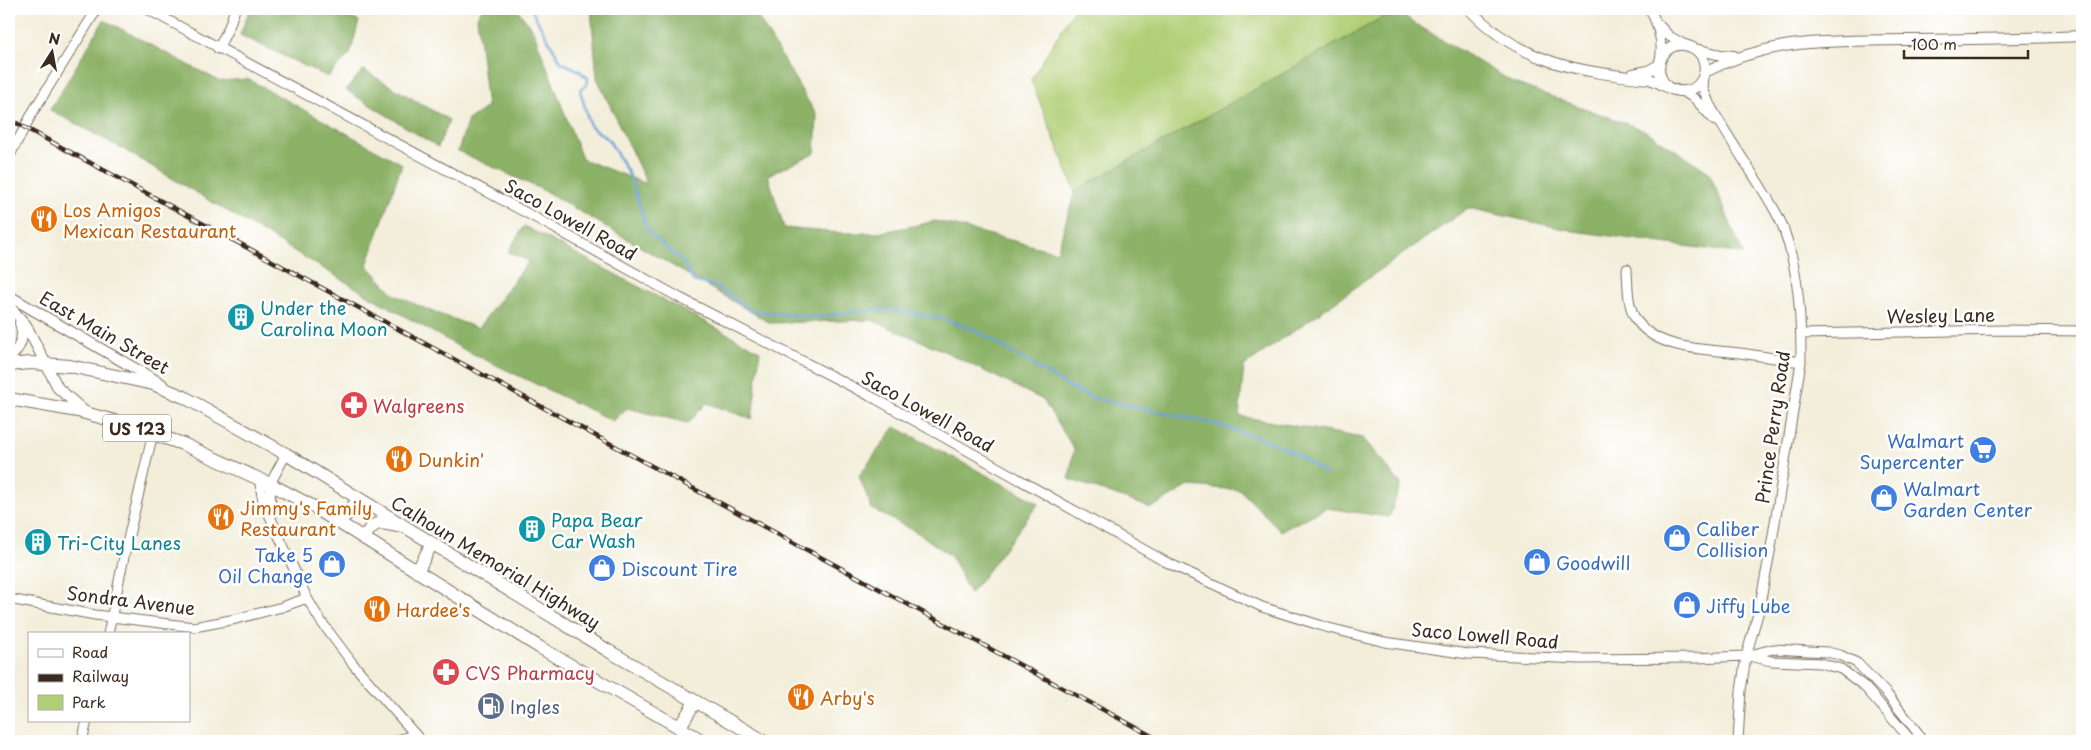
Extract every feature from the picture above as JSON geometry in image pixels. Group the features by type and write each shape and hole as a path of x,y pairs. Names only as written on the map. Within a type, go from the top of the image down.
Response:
{"highway":[{"name":"Calhoun Memorial Highway","path":"9,365 45,364 70,366 152,384 184,397 286,454 695,702 764,741"},
{"name":"US 123","path":"9,400 86,413 153,433 210,455 265,481 320,511 536,645 702,741"},
{"path":"320,511 345,516 358,499"},
{"path":"363,538 376,523 381,522 410,529"},
{"path":"417,572 432,543"},
{"path":"679,728 695,702"}],"main road":[{"path":"1469,9 1508,41 1536,56 1563,67 1649,79 1684,92 1694,88 1704,74 1727,60 1785,45 1820,42 2082,36"},
{"path":"1617,76 1642,72 1660,62 1670,48 1690,47 1725,56 1742,56"},
{"path":"1690,47 1702,57 1704,74"},
{"path":"1660,62 1660,75 1669,88"},
{"name":"East Main Street","path":"9,296 184,397"},
{"path":"9,358 15,353 22,336 22,330 13,309"},
{"name":"East Main Street","path":"13,309 26,325 58,388 86,413"}],"street":[{"path":"9,157 34,110 97,9"},
{"name":"Saco Lowell Road","path":"147,9 680,298 876,399 1164,561 1262,607 1329,628 1385,642 1468,654 1611,659 1746,656"},
{"path":"218,49 229,27 235,9"},
{"path":"1650,9 1656,22 1662,50 1660,62"},
{"path":"1656,22 1669,36 1690,47"},
{"name":"Prince Perry Road","path":"1704,74 1703,89 1725,132 1765,194 1782,226 1794,268 1801,334 1801,362 1770,547 1758,614 1746,656 1741,691 1738,741"},
{"name":"Prince Perry Road","path":"1684,92 1695,98 1725,132"},
{"path":"1626,270 1632,311 1636,320 1641,326 1663,340 1704,350 1801,362"},
{"name":"Wesley Lane","path":"1801,334 2004,330 2082,331"},
{"path":"108,632 124,552 153,433"},
{"path":"286,454 265,481 263,501 272,517 307,598 320,620 353,664 422,741"},
{"name":"Sondra Avenue","path":"9,599 111,617 194,627 236,619 282,607 307,598"},
{"path":"1773,649 1827,652 1848,658 1857,663 1886,693 1918,733 1920,741 1909,738 1864,686 1841,669 1820,663 1771,661 1746,656 1773,649"},
{"path":"82,741 87,722"},
{"path":"396,741 414,734"}],"green space":[{"path":"250,9 322,9 359,21 350,54 328,77 240,35"},
{"path":"482,9 517,9 533,30 582,159 647,184 597,78 591,9 753,9 817,116 815,153 768,175 784,228 841,233 879,233 936,221 1057,252 1075,191 1394,11 1514,83 1644,130 1709,172 1743,254 1574,231 1468,208 1244,366 1239,416 1363,438 1401,484 1389,517 1326,508 1281,531 1240,490 1189,486 1151,508 1069,479 1074,449 1043,400 942,350 872,320 770,323 547,192 458,151 468,120 487,107 477,17"},
{"path":"1074,9 1393,9 1394,11 1075,191 1031,80"},
{"path":"104,20 219,81 248,79 402,164 367,265 395,295 433,312 478,328 529,261 508,252 524,226 760,351 752,419 707,403 688,423 627,408 613,421 465,350 378,301 123,149 50,110"},
{"path":"363,70 449,120 438,147 346,90"},
{"path":"895,427 1039,503 970,594 951,556 920,534 872,509 859,476"}],"waterway":[{"path":"531,9 561,62 578,70 588,78 587,85 580,90 590,126 608,139 630,176 647,231 683,262 693,281 718,287 752,311 813,317 882,309 941,318 975,330 1069,387 1093,398 1212,423 1271,442 1291,451 1326,474"}],"railway":[{"path":"9,119 1161,741"}],"place":[{"name":"Los Amigos Mexican Restaurant","path":"44,219"},
{"name":"Under the Carolina Moon","path":"241,317"},
{"name":"Walgreens","path":"354,405"},
{"name":"Walmart Supercenter","path":"1983,450"},
{"name":"Dunkin'","path":"399,459"},
{"name":"Walmart Garden Center","path":"1884,498"},
{"name":"Jimmy's Family Restaurant","path":"221,517"},
{"name":"Papa Bear Car Wash","path":"532,529"},
{"name":"Caliber Collision","path":"1677,538"},
{"name":"Tri-City Lanes","path":"38,542"},
{"name":"Goodwill","path":"1537,562"},
{"name":"Take 5 Oil Change","path":"332,564"},
{"name":"Discount Tire","path":"602,568"},
{"name":"Jiffy Lube","path":"1687,605"},
{"name":"Hardee's","path":"377,609"},
{"name":"CVS Pharmacy","path":"446,672"},
{"name":"Arby's","path":"801,697"},
{"name":"Ingles","path":"491,706"}]}
